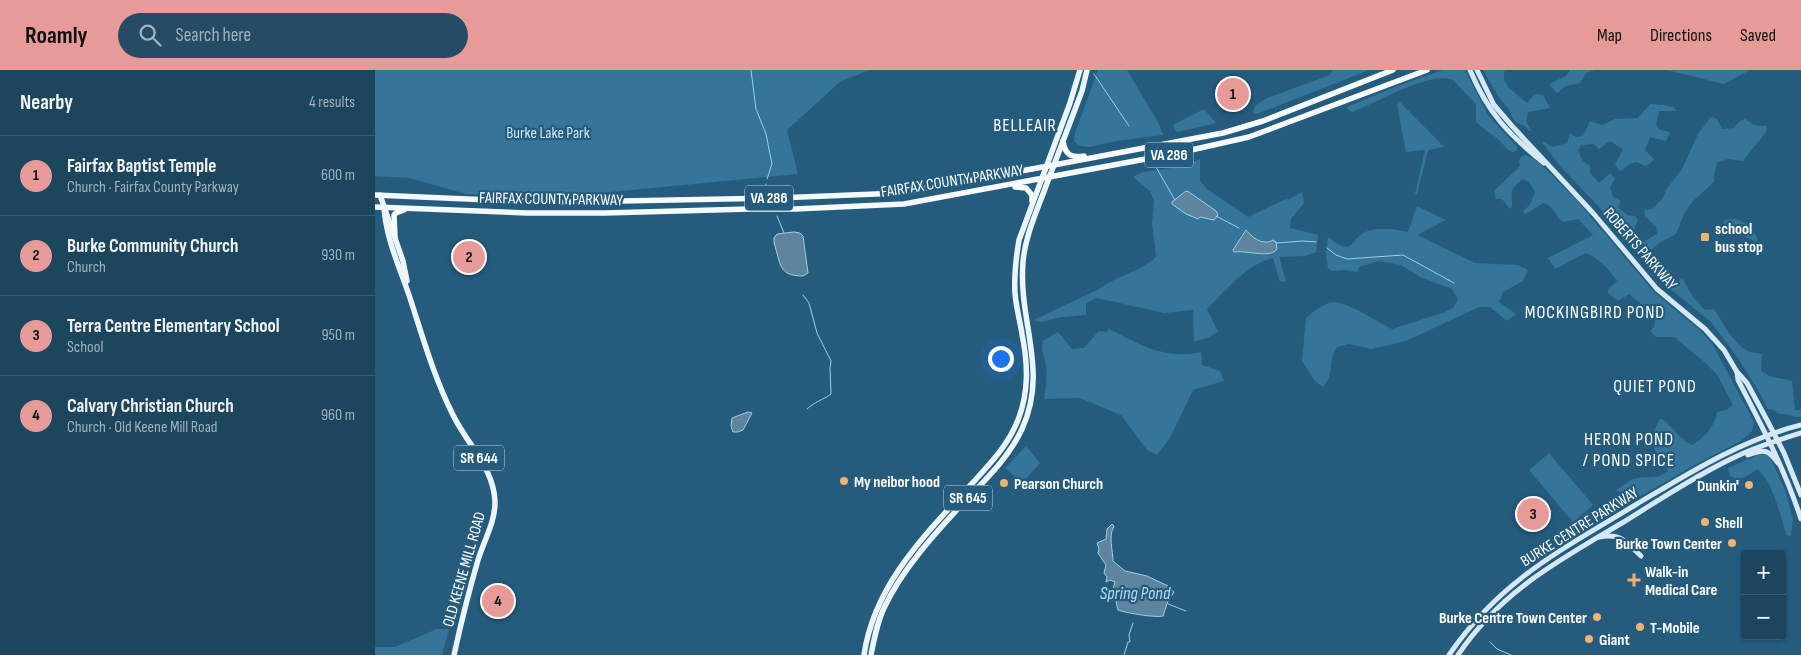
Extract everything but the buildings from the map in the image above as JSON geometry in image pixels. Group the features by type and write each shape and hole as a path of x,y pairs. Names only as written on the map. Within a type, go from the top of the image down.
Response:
{"highway":[{"name":"FAIRFAX COUNTY PARKWAY","path":"378,195 569,202 777,198 882,194 916,190 1054,166 1106,154 1185,141 1235,130 1337,93 1393,70"},
{"name":"FAIRFAX COUNTY PARKWAY","path":"375,207 597,214 904,204 1178,153 1249,137 1427,70"},
{"path":"1063,141 1064,149 1072,156 1106,154"},
{"path":"990,189 1022,187 1029,192 1032,201"},
{"path":"395,237 394,216 400,211 410,209"}],"main road":[{"name":"SR 645","path":"864,655 871,622 888,585 937,522 1001,451 1018,421 1025,394 1027,372 1015,294 1016,259 1019,240 1070,103 1080,70"},
{"name":"SR 645","path":"871,655 879,620 896,586 945,523 1005,457 1017,440 1028,414 1034,371 1032,346 1023,301 1023,261 1031,226 1082,91 1087,70"},
{"name":"ROBERTS PARKWAY","path":"1470,70 1482,97 1501,124 1566,184"},
{"name":"ROBERTS PARKWAY","path":"1477,70 1489,96 1501,114 1593,213 1657,288 1705,329 1724,350 1737,372 1747,383 1792,471 1801,496"},
{"name":"OLD KEENE MILL ROAD","path":"378,195 390,219 403,261 410,299"},
{"name":"OLD KEENE MILL ROAD","path":"384,207 385,220 396,262 441,390 464,436 489,474 494,490 493,520 479,558 454,655"},
{"name":"ROBERTS PARKWAY","path":"1737,372 1737,380 1771,442 1801,519"},
{"name":"BURKE CENTRE PARKWAY","path":"1449,655 1475,620 1509,587 1539,564 1707,463 1767,435 1801,425"},
{"name":"BURKE CENTRE PARKWAY","path":"1458,655 1488,617 1514,592 1536,575 1719,465 1771,442 1801,433"},
{"path":"1719,465 1759,451 1766,451 1773,457 1787,479"},
{"path":"1618,516 1622,522"},
{"path":"1596,538 1619,537 1625,540 1641,556"}],"green space":[{"name":"Burke Lake Park","path":"375,70 870,70 841,81 787,130 798,174 600,193 550,195 466,194 410,178 375,176"},
{"path":"1098,70 1127,70 1158,122 1163,135 1115,141 1090,147 1080,146 1074,141 1075,133"},
{"path":"1333,70 1369,70 1257,114 1253,112 1256,105 1267,98 1330,75"},
{"path":"1443,70 1465,70 1488,115 1517,147 1517,150 1513,152 1508,150 1497,138 1476,122 1476,104 1453,80 1443,78 1431,80 1403,89 1352,112 1347,108 1400,85"},
{"path":"1483,70 1505,70 1504,75 1507,85 1527,103 1535,94 1543,95 1550,108 1528,112 1526,121 1531,131 1513,119 1509,109 1500,99"},
{"path":"1570,70 1595,70 1586,73 1580,83 1566,86 1557,93 1549,84 1566,76"},
{"path":"1667,70 1750,70 1724,84"},
{"path":"1400,102 1444,147 1428,150 1417,194 1415,194 1425,150 1406,152 1397,105"},
{"path":"1650,104 1674,107 1676,111 1659,111 1656,125 1660,130 1670,132 1666,141 1650,137 1645,150 1654,159 1650,164 1645,166 1637,162 1632,163 1620,171 1615,165 1623,149 1610,141 1599,149 1594,144 1581,145 1578,150 1583,161 1590,166 1590,173 1599,183 1610,173 1615,179 1610,187 1613,197 1621,201 1618,207 1627,215 1635,216 1638,220 1634,229 1643,242 1657,234 1656,227 1645,216 1644,210 1652,209 1663,198 1666,190 1682,169 1698,134 1711,117 1717,119 1722,129 1734,128 1740,121 1745,119 1754,125 1767,126 1766,132 1743,161 1728,159 1717,162 1714,182 1691,203 1684,214 1676,234 1659,243 1649,252 1658,266 1653,270 1636,247 1620,235 1600,208 1560,166 1542,142 1552,147 1567,143 1570,133 1576,137 1583,136 1590,121 1602,125 1615,119 1638,118"},
{"path":"1205,110 1216,123 1176,131 1173,125"},
{"path":"1526,155 1548,171 1579,203 1655,293 1701,331 1713,345 1754,422 1752,431 1742,440 1639,497 1616,490 1633,479 1660,476 1668,471 1656,453 1654,443 1655,429 1660,419 1692,445 1708,431 1714,422 1717,412 1726,410 1733,405 1718,376 1707,364 1674,337 1656,337 1650,331 1654,327 1655,321 1647,309 1629,294 1618,301 1608,293 1608,290 1617,281 1599,261 1586,253 1555,269 1548,258 1593,235 1578,219 1563,222 1550,206 1543,203 1526,214 1524,213 1523,211 1530,205 1535,192 1529,182 1523,179 1513,188 1512,207 1510,209 1502,199 1496,199 1494,191 1520,166 1519,161 1522,156"},
{"path":"1200,159 1200,181 1207,189 1248,217 1302,192 1304,203 1291,219 1290,228 1318,235 1316,252 1305,256 1279,257 1286,281 1280,282 1273,258 1254,266 1229,286 1207,309 1218,332 1194,342 1193,310 1164,313 1097,298 1086,303 1086,315 1062,317 1040,322 1034,320 1101,288 1156,257 1152,223 1154,201 1150,191 1133,177 1143,172 1179,167"},
{"path":"1417,206 1446,220 1417,235 1475,263 1518,265 1528,270 1523,281 1503,292 1499,302 1516,314 1507,321 1490,307 1479,307 1406,341 1371,349 1349,344 1337,347 1332,358 1329,377 1323,387 1314,380 1302,361 1306,318 1319,308 1334,302 1339,303 1392,329 1443,313 1453,308 1458,299 1452,289 1420,277 1401,265 1379,261 1359,267 1357,272 1345,270 1332,271 1328,268 1326,254 1328,237 1348,247 1368,231 1388,229 1408,232"},
{"path":"1735,219 1750,227 1755,233 1758,242 1723,225 1724,220"},
{"path":"1682,278 1693,297 1705,310 1714,309 1739,345 1750,352 1762,354 1761,371 1769,376 1792,381 1795,410 1801,410 1801,417 1778,414 1774,410 1768,409 1738,358 1710,321 1670,289"},
{"path":"1109,329 1154,350 1176,354 1201,352 1202,365 1220,371 1224,381 1193,390 1170,438 1157,455 1147,450 1121,415 1080,398 1044,399 1047,375 1042,349 1043,341 1058,332 1072,349 1084,348 1099,331 1108,332"},
{"path":"1026,446 1040,463 1022,483 1005,468"},
{"path":"1549,453 1593,505 1573,522 1529,470"},
{"path":"1761,454 1767,455 1771,459 1785,490 1793,519 1791,535 1788,536 1786,534 1772,490 1763,474 1757,469 1741,478 1730,476 1728,468"},
{"path":"437,629 449,629 442,655 375,655 375,647 395,647"}],"water":[{"path":"1186,191 1216,211 1218,215 1214,220 1200,217 1198,219 1186,214 1172,204"},
{"path":"1246,230 1262,242 1273,240 1276,242 1277,249 1274,252 1264,254 1234,252 1233,250"},
{"path":"800,233 803,236 808,273 803,276 789,274 785,271 780,263 774,243 774,238 777,234"},
{"path":"748,412 752,413 743,430 733,432 731,426 732,418"},
{"name":"Spring Pond","path":"1112,524 1114,526 1111,539 1113,561 1125,571 1147,576 1168,586 1174,592 1168,601 1163,616 1141,615 1118,610 1113,589 1115,582 1110,580 1106,582 1107,577 1104,573 1106,565 1098,553 1097,543 1106,539 1107,529"}],"waterway":[{"path":"751,70 756,109 766,134 772,164 767,179"},
{"path":"1094,74 1129,126"},
{"path":"1156,167 1175,200"},
{"path":"766,184 766,192"},
{"path":"777,216 784,233"},
{"path":"1216,216 1239,228"},
{"path":"1277,243 1316,242"},
{"path":"1327,248 1336,255 1347,259 1403,255 1454,283"},
{"path":"803,295 809,303 817,333 831,361 831,394 807,409"},
{"path":"1168,604 1186,611"},
{"path":"1124,655 1128,642 1130,642 1129,635 1133,623"},
{"path":"1490,642 1497,649 1511,655"}],"place":[{"name":"Fairfax Baptist Temple","path":"1233,94"},
{"name":"school bus stop","path":"1705,237"},
{"name":"Burke Community Church","path":"469,257"},
{"name":"My neibor hood","path":"844,481"},
{"name":"Pearson Church","path":"1004,483"},
{"name":"Dunkin'","path":"1749,485"},
{"name":"Terra Centre Elementary School","path":"1533,514"},
{"name":"Shell","path":"1705,522"},
{"name":"Burke Town Center","path":"1732,543"},
{"name":"Walk-in Medical Care","path":"1634,580"},
{"name":"Calvary Christian Church","path":"498,601"},
{"name":"Burke Centre Town Center","path":"1597,617"},
{"name":"T-Mobile","path":"1640,627"},
{"name":"Giant","path":"1589,639"}],"district":[{"name":"BELLEAIR","path":"1025,125"},
{"name":"MOCKINGBIRD POND","path":"1595,312"},
{"name":"QUIET POND","path":"1655,386"},
{"name":"HERON POND / POND SPICE","path":"1629,449"}]}
